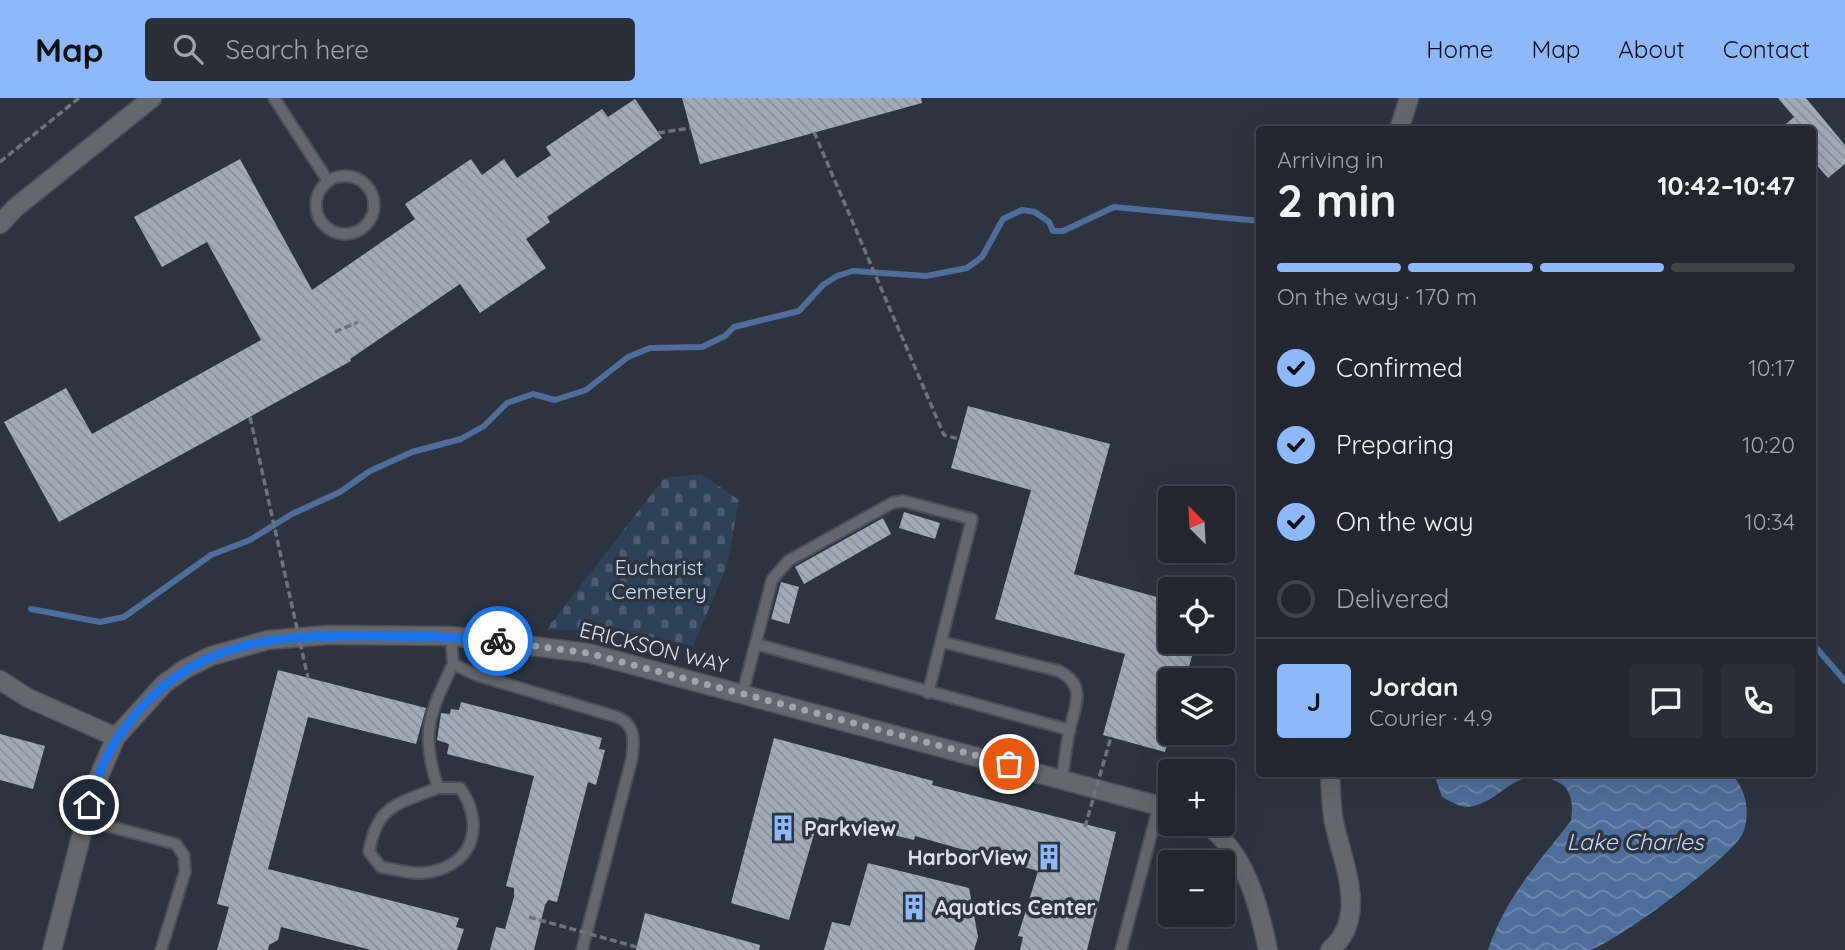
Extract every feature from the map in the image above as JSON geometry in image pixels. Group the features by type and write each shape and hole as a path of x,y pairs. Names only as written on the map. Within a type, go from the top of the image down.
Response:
{"street":[{"path":"0,224 15,208 152,98"},
{"path":"1400,126 1409,98"},
{"name":"ERICKSON WAY","path":"52,950 85,820 104,760 116,737 164,684 211,656 238,646 268,640 328,635 451,636 588,653 743,692 1158,805"},
{"path":"0,680 28,698 116,737"},
{"path":"1330,950 1347,925 1350,904 1350,879 1333,816 1331,777"},
{"path":"1222,836 1246,874 1259,906 1268,950"}],"lane":[{"path":"274,98 328,181"},
{"path":"348,176 367,185 374,206 372,217 363,228 347,234 324,225 319,217 317,197 328,181 348,176"},
{"path":"743,692 772,580 778,570 788,561 881,508 903,501 972,519 928,693"},
{"path":"438,788 427,755 428,734 436,700 453,664 451,636"},
{"path":"942,642 1059,671 1071,678 1077,688 1078,702 1062,778"},
{"path":"756,644 1070,730"},
{"path":"453,664 476,676 617,717 632,728 632,758 582,950"},
{"path":"438,788 460,788 470,803 474,836 465,850 454,862 428,873 381,867 369,852 373,826 385,812 400,803 438,788"},
{"path":"85,820 176,844 184,856 185,872 161,950"},
{"path":"1121,950 1158,830"}],"path":[{"path":"0,162 79,98"},
{"path":"658,133 690,128"},
{"path":"814,132 944,435 959,439"},
{"path":"335,332 358,322"},
{"path":"250,417 308,678"},
{"path":"1086,827 1111,737"},
{"path":"529,917 640,948"}],"green space":[{"name":"Eucharist Cemetery","path":"701,474 739,500 727,566 693,646 616,630 546,630 664,478"}],"water":[{"name":"Lake Charles","path":"1435,777 1531,777 1520,780 1480,804 1468,807 1442,797"},
{"name":"Lake Charles","path":"1544,777 1734,777 1746,801 1747,817 1743,833 1719,860 1672,898 1603,944 1590,950 1488,950 1513,897 1571,821 1571,799 1567,789"}],"building":[{"path":"682,98 921,98 922,103 700,164"},
{"path":"1778,98 1806,98 1845,145 1845,164 1828,178 1816,164 1816,126 1784,126 1794,117"},
{"path":"635,99 662,138 547,217 550,222 526,239 546,268 480,313 460,284 350,359 351,361 59,522 4,422 66,388 92,434 261,340 207,242 162,267 134,217 240,159 312,290 415,219 405,204 471,159 482,175 504,159 517,178 551,155 546,147 602,109 608,117"},
{"path":"968,406 1110,444 1074,574 1158,597 1158,654 1193,654 1189,668 1158,668 1158,745 1167,745 1165,752 1103,735 1125,654 995,619 1031,490 951,468"},
{"path":"904,512 940,523 935,539 899,528"},
{"path":"883,518 891,534 804,584 795,567"},
{"path":"781,582 799,587 789,624 771,619"},
{"path":"278,670 426,708 416,744 308,717 268,869 459,918 456,927 464,929 457,950 371,950 281,927 278,940 269,945 268,950 217,950 229,907 217,904"},
{"path":"461,702 602,738 599,749 605,750 596,785 588,782 557,902 548,900 545,905 534,950 490,950 496,927 505,929 514,897 514,888 506,886 534,776 447,754 449,744 437,740 441,713 450,714 451,709 459,710"},
{"path":"0,734 45,746 33,789 0,780"},
{"path":"774,738 933,781 932,785 1116,832 1087,950 1020,950 1023,937 1018,936 1038,871 915,836 914,840 819,817 789,920 731,903"},
{"name":"Aquatics Center","path":"868,863 969,888 978,937 974,950 824,950 832,922 850,926"},
{"path":"645,913 760,945 759,950 636,950"}],"waterway":[{"path":"31,609 100,622 124,617 211,555 250,540 292,514 340,492 370,471 412,452 461,439 484,426 507,403 533,394 555,400 586,390 628,357 650,348 702,347 725,336 734,327 799,311 823,285 837,276 853,271 926,276 967,268 982,257 1003,219 1022,210 1035,212 1049,222 1053,231 1063,231 1114,207 1256,221"},
{"path":"1816,647 1845,681"}],"way so far":[{"path":"498,641 588,653 1009,764"}],"place":[{"name":"Parkview","path":"783,828"},
{"name":"HarborView","path":"1049,857"},
{"name":"Aquatics Center","path":"914,907"}],"route":[{"path":"89,805 104,760 116,737 164,684 185,669 211,656 238,646 268,640 328,635 451,636 498,641"}]}
